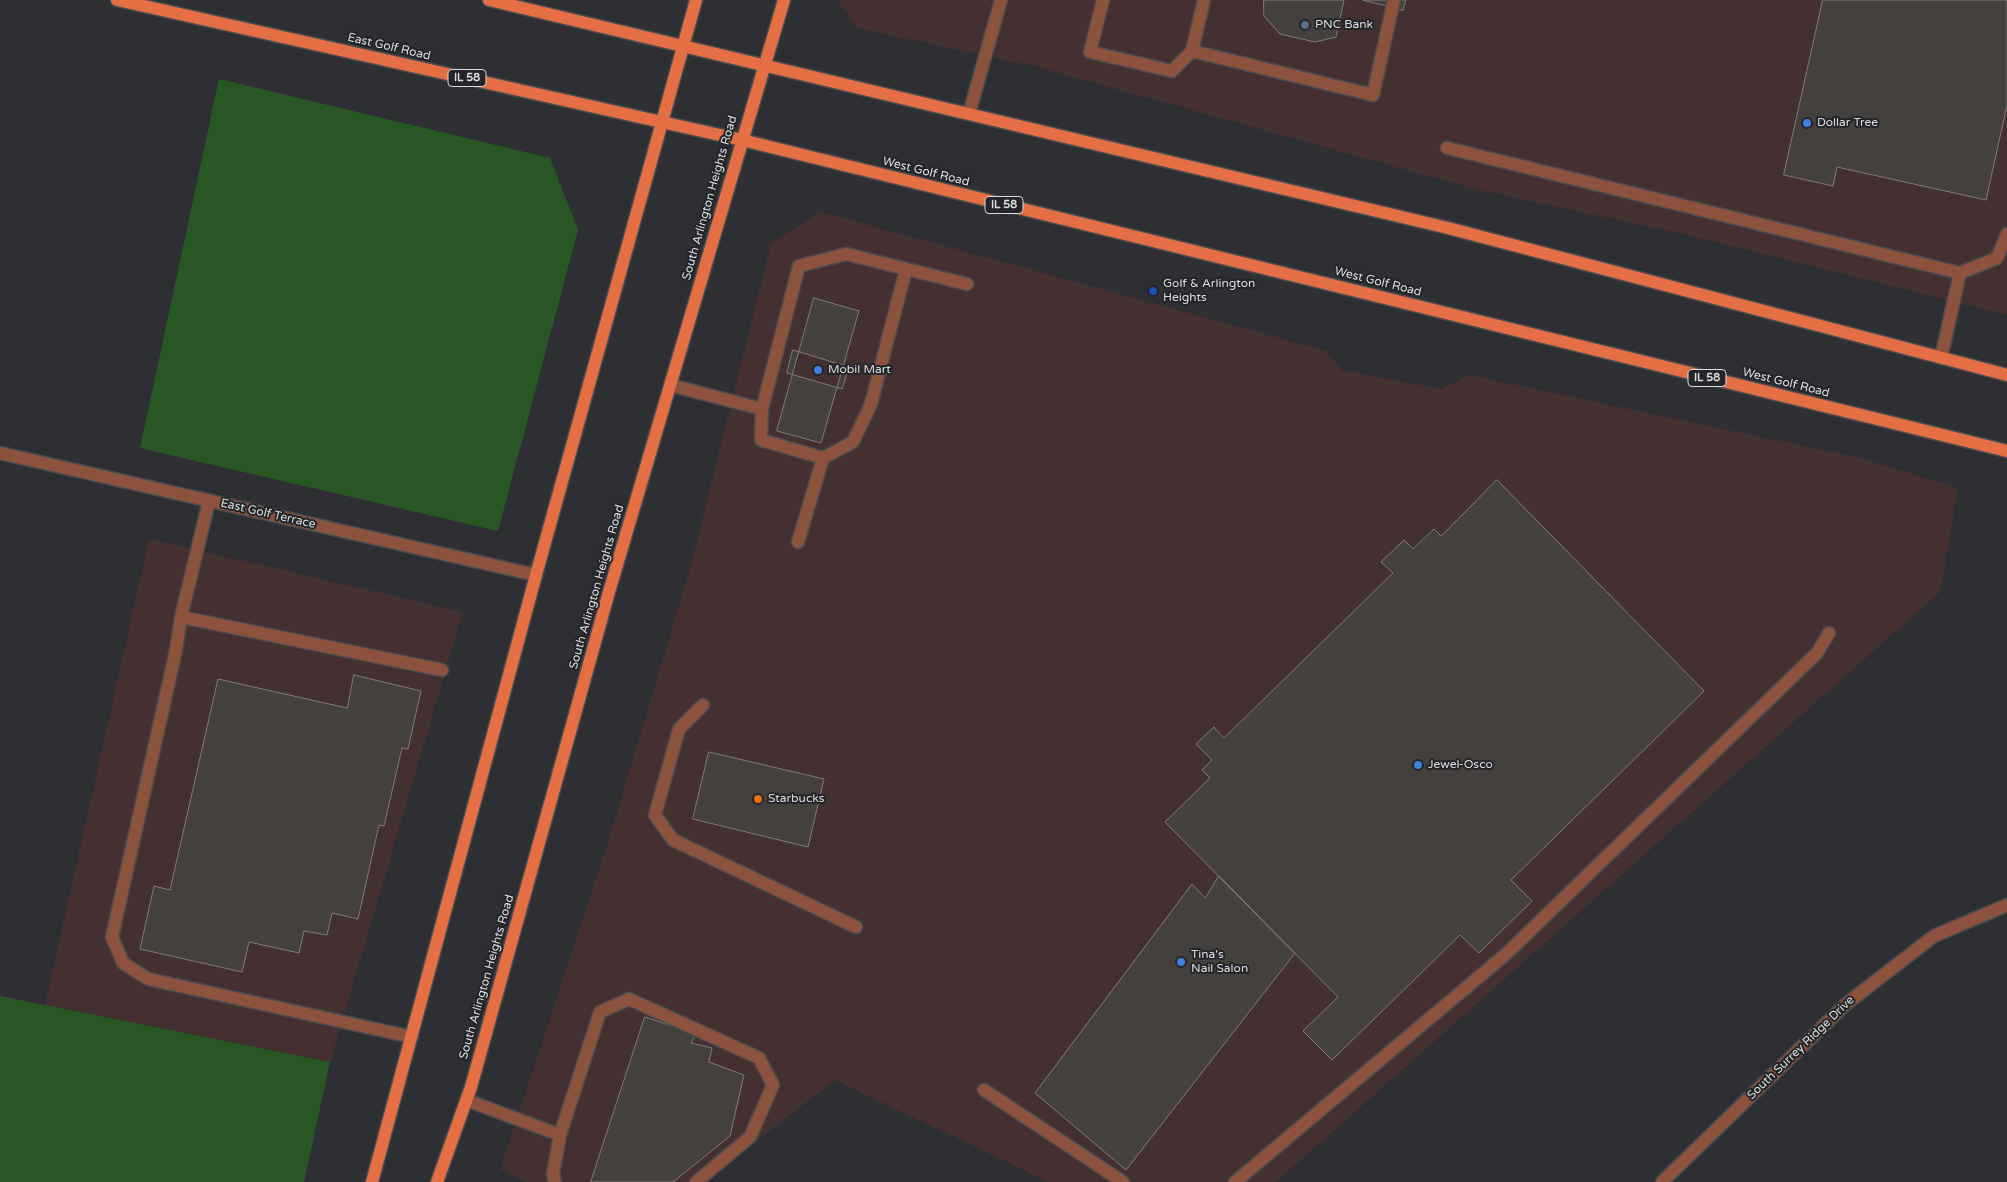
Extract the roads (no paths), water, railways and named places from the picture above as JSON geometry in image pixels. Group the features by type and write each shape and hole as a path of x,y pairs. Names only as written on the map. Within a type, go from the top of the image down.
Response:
{"main road":[{"name":"East Golf Road","path":"117,0 742,140"},
{"path":"489,0 1448,228 2007,375"},
{"path":"372,1182 536,575 696,0"},
{"name":"South Arlington Heights Road","path":"437,1182 466,1100 670,385 784,0"},
{"name":"West Golf Road","path":"742,140 2007,452"}],"street":[{"path":"969,114 1001,0"},
{"path":"1102,0 1090,52 1172,71 1192,51 1204,0"},
{"path":"1192,51 1373,95 1394,0"},
{"path":"1447,148 1960,273 1998,258 2007,234"},
{"path":"906,269 871,404 854,442 823,458 761,440 762,409 799,266 846,254 967,284"},
{"path":"1942,358 1960,273"},
{"path":"670,385 762,409"},
{"name":"East Golf Terrace","path":"0,454 536,575"},
{"path":"798,542 823,458"},
{"path":"209,501 181,617 176,650 112,937 124,963 148,979 412,1037"},
{"path":"181,617 442,670"},
{"path":"1235,1182 1505,955 1817,653 1829,633"},
{"path":"703,705 679,730 655,815 673,840 856,927"},
{"name":"South Surrey Ridge Drive","path":"1662,1182 1846,1004 1934,936 2007,905"},
{"path":"555,1182 554,1174 560,1135 600,1012 628,999 759,1058 772,1085 750,1137 696,1182"},
{"path":"984,1090 1123,1182"},
{"path":"466,1100 560,1135"}],"place":[{"name":"PNC Bank","path":"1305,25"},
{"name":"Dollar Tree","path":"1807,123"},
{"name":"Golf & Arlington Heights","path":"1153,291"},
{"name":"Mobil Mart","path":"818,370"},
{"name":"Jewel-Osco","path":"1418,765"},
{"name":"Starbucks","path":"758,799"},
{"name":"Tina's Nail Salon","path":"1181,962"}]}
